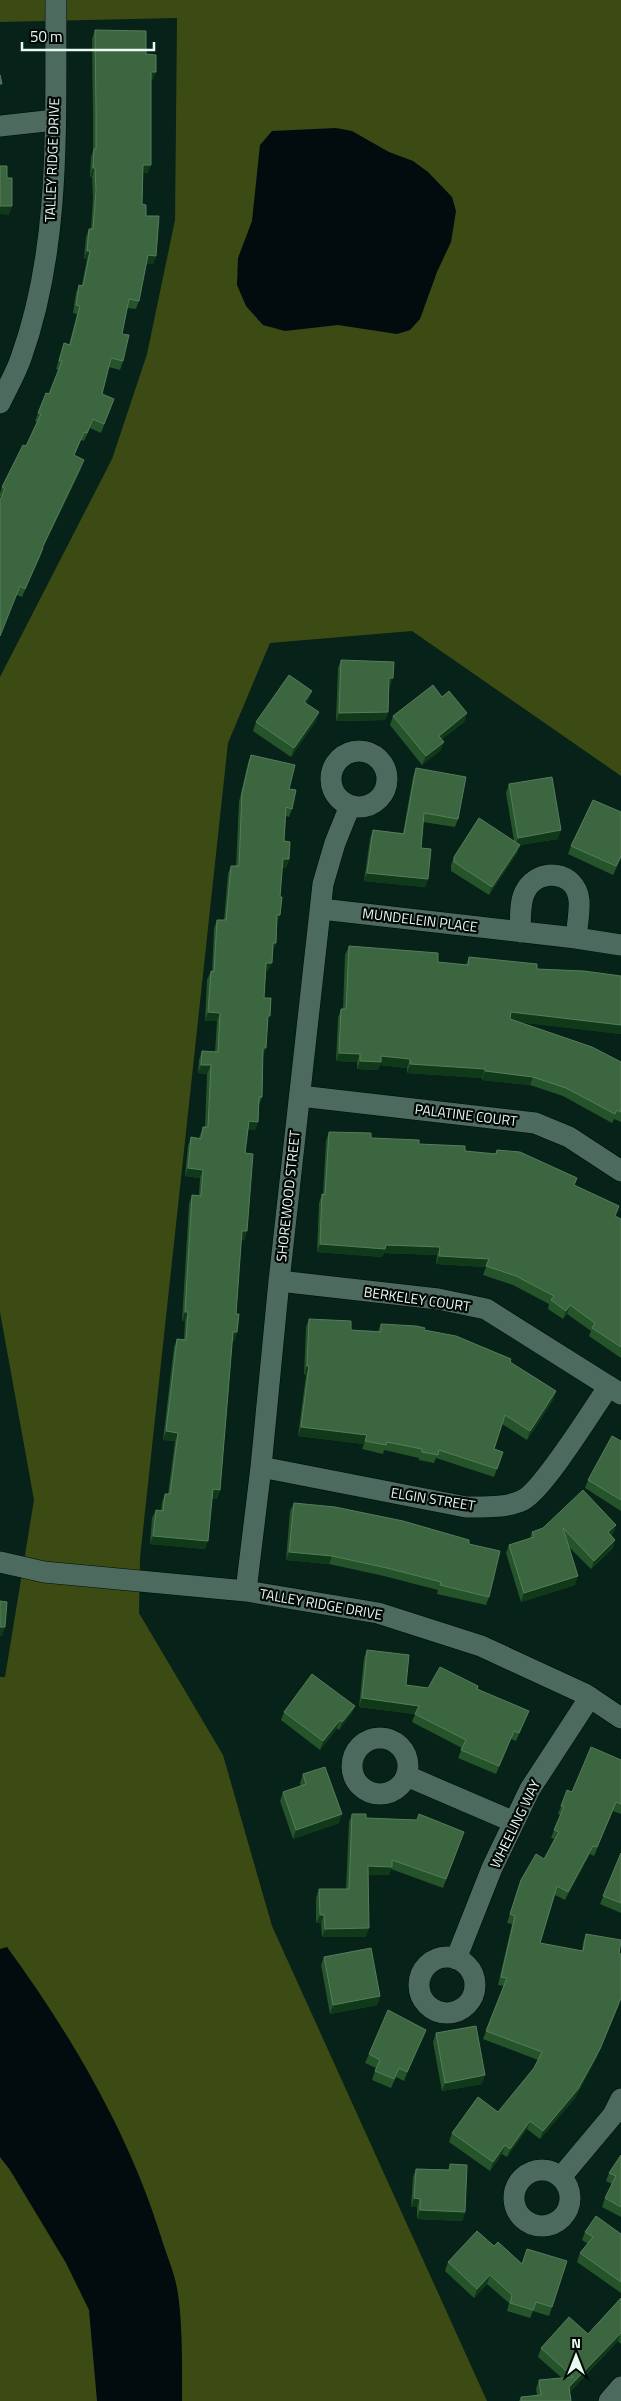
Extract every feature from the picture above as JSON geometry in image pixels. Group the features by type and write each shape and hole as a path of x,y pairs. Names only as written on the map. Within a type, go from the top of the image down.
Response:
{"street":[{"name":"TALLEY RIDGE DRIVE","path":"0,403 21,359 37,302 50,229 54,177 56,0"},
{"path":"0,126 55,120"},
{"name":"SHOREWOOD STREET","path":"246,1591 323,884 335,843 350,806"},
{"path":"520,932 524,892 531,882 542,875 554,874 566,878 575,888 579,900 576,938"},
{"name":"MUNDELEIN PLACE","path":"321,909 576,938 621,945"},
{"name":"PALATINE COURT","path":"300,1096 534,1123 569,1137 621,1171"},
{"name":"BERKELEY COURT","path":"279,1281 438,1299 486,1309 615,1390"},
{"name":"ELGIN STREET","path":"261,1467 466,1507 494,1507 523,1500 541,1483 615,1390"},
{"name":"TALLEY RIDGE DRIVE","path":"0,1562 44,1572 246,1591 378,1613 481,1646 590,1697 621,1718"},
{"name":"WHEELING WAY","path":"456,1959 492,1868 530,1788 590,1697"},
{"path":"407,1776 514,1822"},
{"path":"561,2177 613,2115 621,2099"},
{"path":"609,2401 621,2387"}],"green space":[{"path":"0,0 621,0 621,776 412,631 270,643 228,743 140,1558 139,1613 223,1755 272,1926 487,2401 0,2401 0,1677 5,1677 34,1500 0,1312 0,677 112,459 147,354 175,220 177,18 0,22"}],"shaded area":[{"path":"336,128 352,131 389,152 413,161 428,172 452,197 456,211 451,242 437,272 420,319 410,330 397,334 338,325 285,331 263,325 246,306 237,285 238,258 252,221 260,145 272,131"},
{"path":"7,1947 54,2016 97,2088 116,2125 149,2201 177,2288 181,2329 182,2401 97,2401 89,2310 66,2263 10,2170 0,2157 0,1949"}],"building":[{"path":"95,30 146,31 146,54 156,55 156,72 151,72 151,165 143,165 142,204 146,205 146,216 159,216 156,256 148,255 139,301 129,299 122,334 129,335 123,361 111,358 102,394 114,399 104,424 93,419 87,433 84,432 74,455 84,460 42,548 25,589 20,586 0,636 0,500 5,489 2,487 23,445 26,446 41,414 38,413 46,393 49,394 62,361 59,361 64,343 70,345 80,306 76,305 79,285 83,286 90,251 87,251 89,229 93,229 96,190 95,168 93,168 94,149 96,149"},
{"path":"0,166 7,166 7,178 12,178 12,206 0,206"},
{"path":"341,660 394,662 393,678 389,678 388,712 339,713"},
{"path":"289,675 312,691 304,702 319,712 294,748 256,722"},
{"path":"433,685 442,697 449,691 467,713 439,736 444,742 426,756 393,716"},
{"path":"251,755 295,765 289,789 296,790 292,809 286,807 284,841 290,842 289,859 283,859 280,897 282,897 280,915 277,915 276,943 273,943 272,963 266,963 264,998 271,998 266,1048 263,1048 262,1097 259,1097 258,1122 249,1121 245,1153 253,1154 247,1231 242,1231 236,1314 239,1314 237,1332 233,1332 220,1490 213,1489 208,1541 153,1536 156,1510 163,1511 165,1494 170,1494 178,1433 166,1431 177,1339 186,1340 188,1312 185,1312 192,1195 201,1196 203,1170 188,1168 191,1137 201,1139 203,1127 208,1127 211,1065 201,1065 202,1051 218,1052 220,1013 208,1012 211,971 214,972 217,920 226,920 231,866 239,866 242,793"},
{"path":"416,768 466,777 458,819 424,813 421,848 431,849 428,879 367,873 373,830 404,834"},
{"path":"552,777 561,830 518,838 509,784"},
{"path":"593,800 621,812 621,856 616,866 571,846"},
{"path":"479,818 520,845 492,887 454,862 454,857"},
{"path":"349,946 438,953 438,962 468,965 469,957 537,964 537,969 584,971 621,976 621,1025 511,1012 510,1019 592,1047 621,1062 621,1112 617,1110 615,1114 566,1088 533,1077 485,1071 485,1069 410,1064 410,1059 381,1056 381,1062 360,1061 360,1054 339,1053 341,1009 346,1009"},
{"path":"329,1132 371,1133 371,1138 419,1140 419,1144 465,1146 465,1151 496,1154 497,1150 520,1152 577,1178 574,1185 619,1206 615,1216 621,1219 621,1347 592,1328 595,1323 570,1305 566,1311 551,1300 554,1296 516,1276 486,1266 489,1259 439,1256 440,1247 386,1245 385,1249 320,1244 322,1194 325,1195"},
{"path":"309,1319 351,1321 351,1330 381,1332 381,1324 416,1326 425,1328 424,1330 456,1336 511,1359 510,1362 556,1391 530,1431 505,1415 494,1449 503,1452 497,1469 439,1450 438,1455 422,1452 422,1449 387,1442 386,1445 365,1441 367,1435 301,1427 309,1366 307,1366"},
{"path":"612,1436 621,1441 621,1500 588,1480"},
{"path":"583,1490 616,1525 608,1532 615,1540 594,1561 563,1528 578,1576 524,1593 509,1545 534,1537 532,1532 543,1528"},
{"path":"294,1503 335,1507 403,1521 469,1540 469,1544 500,1551 489,1597 440,1585 441,1582 387,1568 332,1556 289,1552"},
{"path":"0,1601 7,1602 5,1627 0,1627"},
{"path":"367,1650 409,1655 406,1685 428,1688 440,1667 478,1686 477,1689 529,1711 519,1733 514,1731 499,1766 461,1750 466,1740 415,1714 419,1706 362,1698"},
{"path":"312,1674 355,1706 342,1722 340,1720 323,1741 284,1712"},
{"path":"591,1747 621,1760 621,1804 616,1802 597,1847 593,1846 568,1892 557,1886 540,1943 583,1951 586,1934 621,1940 619,1954 621,1954 621,1998 600,2049 578,2089 543,2131 530,2121 510,2149 505,2145 493,2162 452,2133 478,2097 498,2112 534,2068 542,2052 486,2031 507,1978 501,1977 515,1916 510,1914 521,1880 536,1854 544,1859 559,1832 554,1830 564,1807 561,1806 567,1790 572,1792"},
{"path":"325,1767 342,1814 296,1830 283,1792 306,1784 303,1774"},
{"path":"352,1814 366,1814 366,1818 417,1820 419,1814 464,1832 446,1879 392,1860 392,1867 368,1866 369,1928 325,1929 324,1915 320,1915 319,1889 349,1889"},
{"path":"621,1853 621,1903 603,1896"},
{"path":"371,1948 380,1996 333,2005 324,1957"},
{"path":"388,2010 426,2030 407,2072 399,2068 394,2079 375,2071 380,2060 369,2054"},
{"path":"476,2026 485,2075 445,2083 436,2033"},
{"path":"621,2155 621,2207 605,2198 616,2176 609,2173"},
{"path":"450,2164 467,2165 465,2212 420,2210 420,2199 414,2198 416,2169 450,2170"},
{"path":"596,2216 621,2234 621,2282 580,2253 593,2237 585,2232"},
{"path":"477,2231 494,2246 498,2242 522,2264 527,2249 567,2261 552,2307 536,2302 533,2310 510,2303 512,2295 490,2275 477,2289 448,2262"},
{"path":"621,2298 621,2333 569,2387 571,2401 521,2401 521,2397 541,2395 539,2380 573,2377 541,2348 569,2317 588,2334"}]}
